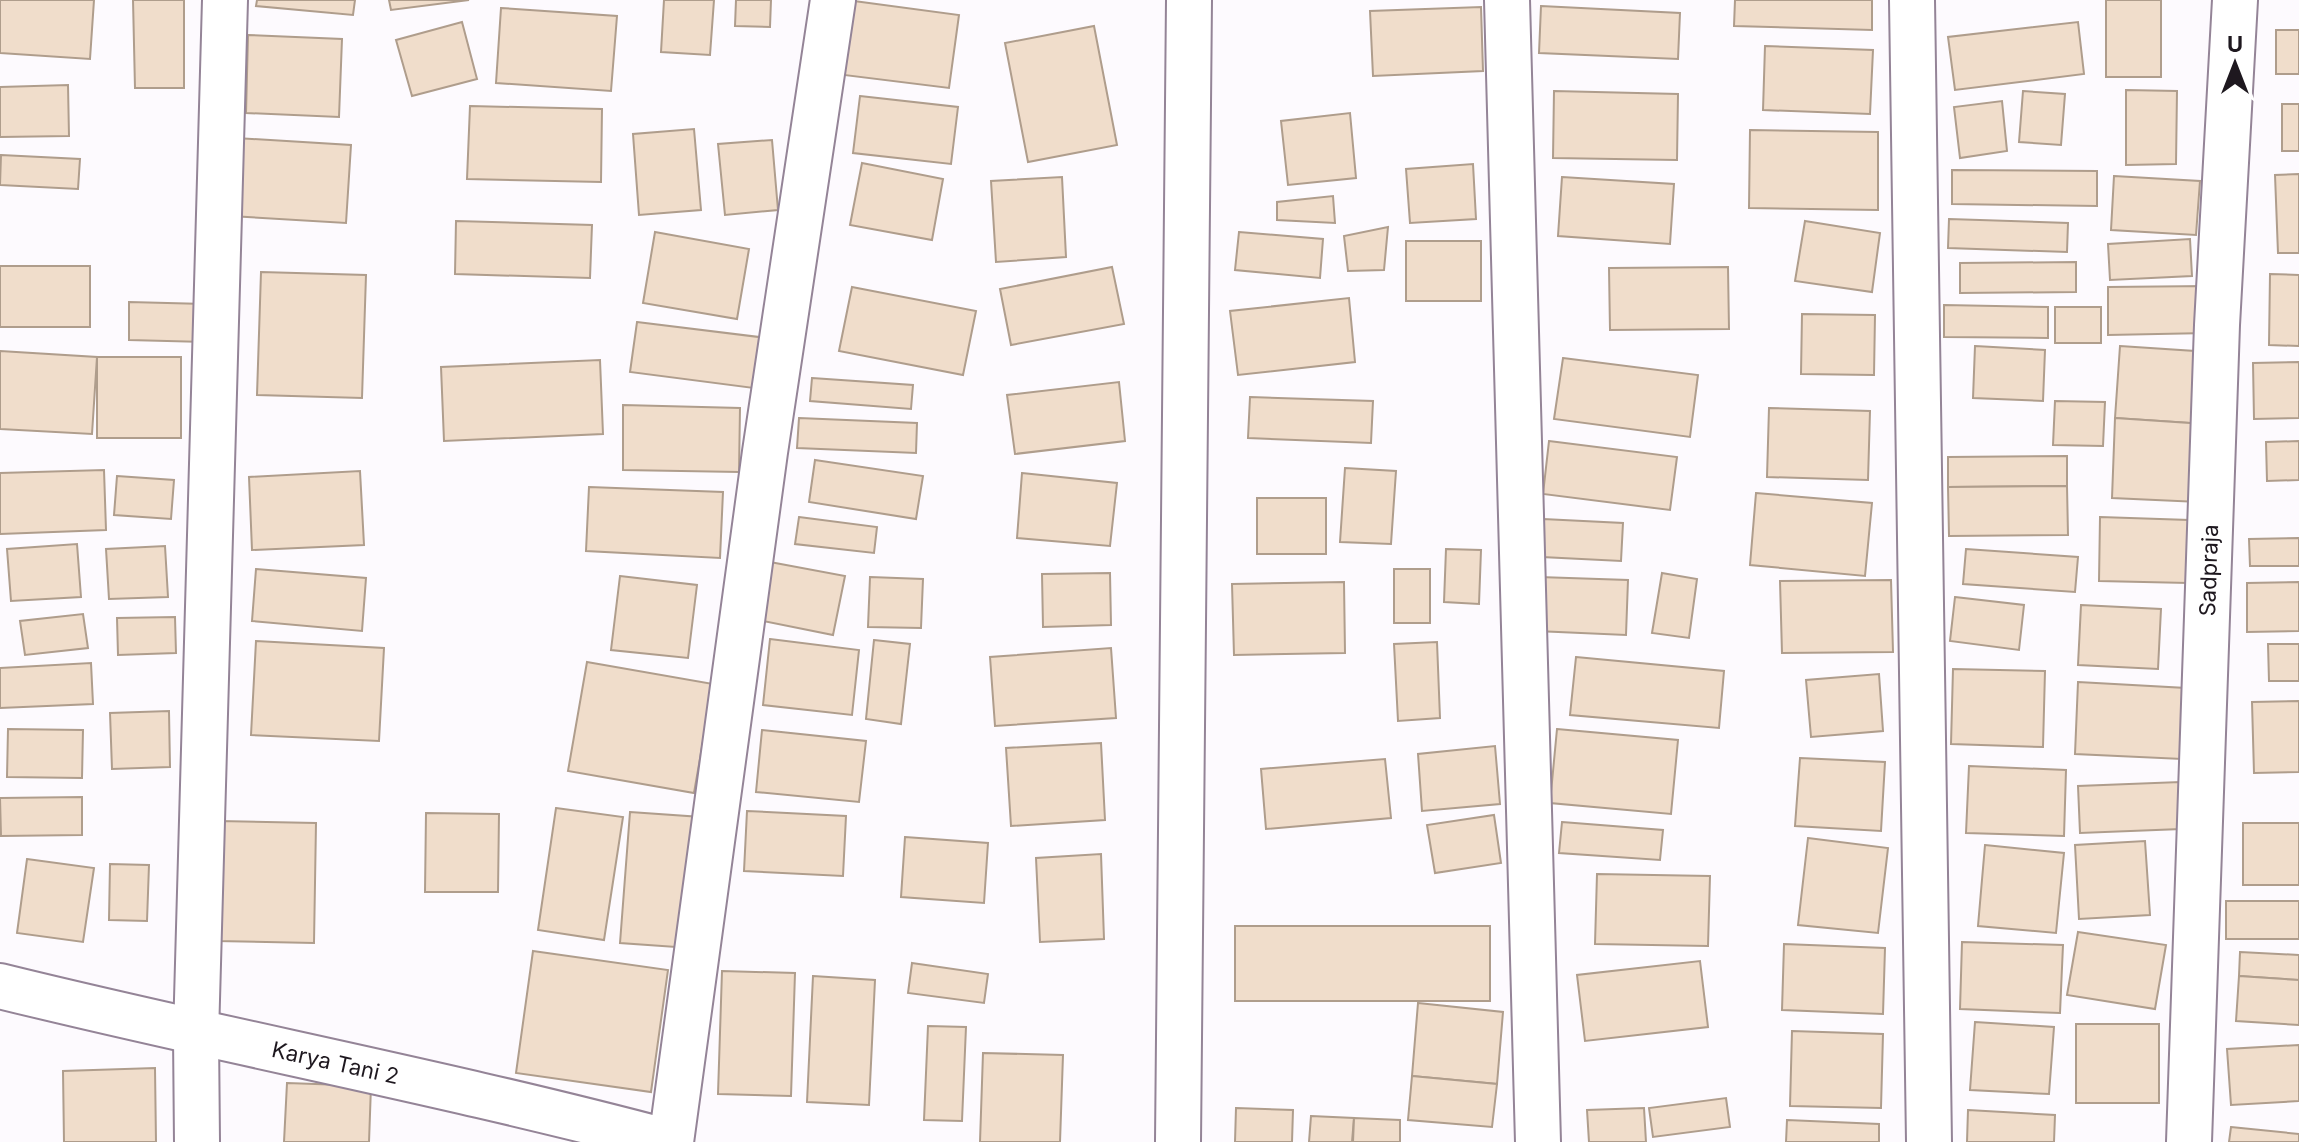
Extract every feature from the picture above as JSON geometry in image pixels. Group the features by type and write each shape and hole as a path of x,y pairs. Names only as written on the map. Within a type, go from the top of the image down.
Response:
{"street":[{"path":"197,1142 196,1035 225,0"},
{"path":"670,1142 765,452 833,0"},
{"path":"1178,1142 1189,0"},
{"path":"1507,0 1538,1142"},
{"path":"1912,0 1929,1142"},
{"name":"Sadpraja","path":"2189,1142 2217,325 2235,0"},
{"name":"Karya Tani 2","path":"0,986 550,1126 670,1142"}],"building":[{"path":"0,0 94,0 90,59 0,53"},
{"path":"133,0 184,0 184,88 135,88"},
{"path":"257,0 355,0 353,15 256,6"},
{"path":"389,0 469,0 391,10"},
{"path":"664,0 714,0 710,55 661,52"},
{"path":"736,0 771,0 770,27 735,26"},
{"path":"1735,0 1872,0 1872,30 1734,26"},
{"path":"2106,0 2161,0 2161,77 2106,77"},
{"path":"854,1 959,15 949,88 844,75"},
{"path":"1541,6 1680,13 1678,59 1539,53"},
{"path":"1481,7 1483,71 1373,76 1370,11"},
{"path":"501,8 617,16 611,91 496,83"},
{"path":"462,22 477,79 412,96 396,40"},
{"path":"2078,22 2084,74 1955,90 1948,37"},
{"path":"1094,26 1117,145 1028,162 1005,43"},
{"path":"2276,30 2299,30 2299,74 2276,74"},
{"path":"248,35 342,39 339,117 246,113"},
{"path":"1765,46 1873,50 1870,114 1763,110"},
{"path":"68,85 69,136 0,137 0,87"},
{"path":"2126,90 2177,91 2176,164 2126,165"},
{"path":"1554,91 1678,94 1677,160 1553,158"},
{"path":"2023,91 2065,94 2061,145 2019,142"},
{"path":"860,96 958,107 951,164 853,153"},
{"path":"2002,101 2007,151 1960,158 1954,107"},
{"path":"2282,104 2299,104 2299,151 2282,151"},
{"path":"470,106 602,109 601,182 467,179"},
{"path":"1350,113 1356,178 1288,185 1281,121"},
{"path":"694,129 701,210 639,215 633,134"},
{"path":"1750,130 1878,132 1878,210 1749,208"},
{"path":"236,138 351,145 346,223 230,216"},
{"path":"772,140 778,210 725,215 718,144"},
{"path":"1,155 80,159 78,189 0,185"},
{"path":"862,163 943,179 932,240 850,225"},
{"path":"1473,164 1476,219 1410,223 1406,169"},
{"path":"1952,170 2097,171 2097,206 1952,204"},
{"path":"2299,174 2299,253 2278,253 2275,175"},
{"path":"2114,176 2200,181 2196,235 2111,230"},
{"path":"1062,177 1066,257 996,262 991,181"},
{"path":"1562,177 1674,184 1670,244 1558,236"},
{"path":"1333,196 1335,223 1277,220 1277,202"},
{"path":"1949,219 2068,223 2067,252 1948,248"},
{"path":"456,221 592,225 590,278 455,274"},
{"path":"1805,221 1880,233 1872,292 1795,281"},
{"path":"1388,227 1384,270 1348,271 1344,236"},
{"path":"655,232 749,249 737,319 643,303"},
{"path":"1239,232 1323,239 1320,278 1235,270"},
{"path":"2190,239 2192,276 2110,280 2108,244"},
{"path":"1406,241 1481,241 1481,301 1406,301"},
{"path":"2076,262 2076,292 1960,293 1960,263"},
{"path":"0,266 90,266 90,327 0,327"},
{"path":"1112,267 1124,324 1011,345 1000,289"},
{"path":"1728,267 1729,329 1610,330 1609,268"},
{"path":"261,272 366,275 362,398 257,395"},
{"path":"2270,274 2299,275 2299,346 2269,345"},
{"path":"2207,286 2208,333 2108,335 2108,287"},
{"path":"852,287 976,311 963,375 839,351"},
{"path":"1349,298 1355,362 1238,375 1230,311"},
{"path":"129,302 205,304 205,342 129,340"},
{"path":"1944,305 2048,307 2048,338 1944,337"},
{"path":"2055,307 2101,307 2101,343 2055,343"},
{"path":"1802,314 1875,315 1874,375 1801,374"},
{"path":"637,322 767,338 761,389 630,372"},
{"path":"1975,346 2045,350 2043,401 1973,398"},
{"path":"2120,346 2210,352 2205,424 2115,418"},
{"path":"0,351 97,357 92,434 0,429"},
{"path":"97,357 181,357 181,438 97,438"},
{"path":"1563,358 1698,375 1690,437 1554,419"},
{"path":"600,360 603,434 444,441 441,367"},
{"path":"2299,362 2299,418 2254,419 2253,363"},
{"path":"812,378 913,385 911,409 810,401"},
{"path":"1119,382 1125,441 1015,454 1007,395"},
{"path":"1250,397 1373,401 1371,443 1248,438"},
{"path":"2055,401 2105,402 2103,446 2053,445"},
{"path":"623,405 740,408 739,472 623,470"},
{"path":"1769,408 1870,411 1868,480 1767,477"},
{"path":"799,418 917,423 916,453 797,448"},
{"path":"2115,418 2205,424 2199,502 2112,498"},
{"path":"1549,441 1677,457 1670,510 1543,494"},
{"path":"2299,441 2299,480 2267,481 2266,442"},
{"path":"2067,456 2067,486 1948,487 1948,457"},
{"path":"815,460 923,476 916,519 809,502"},
{"path":"1345,468 1396,471 1391,544 1340,542"},
{"path":"104,470 106,530 0,534 0,473"},
{"path":"360,471 364,545 252,550 249,477"},
{"path":"1022,473 1117,483 1110,546 1017,538"},
{"path":"117,476 174,480 171,519 114,515"},
{"path":"2067,486 2068,535 1949,536 1948,487"},
{"path":"589,487 723,492 720,558 586,551"},
{"path":"1756,493 1872,503 1865,576 1750,565"},
{"path":"1257,498 1326,498 1326,554 1257,554"},
{"path":"799,517 877,527 874,553 795,544"},
{"path":"2100,517 2189,520 2188,583 2099,581"},
{"path":"1543,519 1623,523 1621,561 1542,557"},
{"path":"2299,538 2299,566 2250,566 2249,539"},
{"path":"77,544 81,597 11,601 7,549"},
{"path":"165,546 168,597 109,599 106,549"},
{"path":"1446,549 1481,550 1479,604 1444,602"},
{"path":"1966,549 2078,557 2075,592 1963,584"},
{"path":"770,562 845,576 833,635 758,620"},
{"path":"256,569 366,578 362,631 252,621"},
{"path":"1394,569 1430,569 1430,623 1394,623"},
{"path":"1110,573 1111,625 1043,627 1042,574"},
{"path":"1662,573 1697,579 1689,638 1652,633"},
{"path":"620,576 697,585 688,658 611,650"},
{"path":"870,577 923,579 921,628 868,627"},
{"path":"1539,577 1628,580 1626,635 1536,631"},
{"path":"1891,580 1893,652 1782,653 1780,581"},
{"path":"1344,582 1345,653 1234,655 1232,584"},
{"path":"2299,582 2299,631 2247,632 2247,583"},
{"path":"1955,597 2024,605 2019,650 1950,641"},
{"path":"2081,605 2161,609 2158,669 2078,665"},
{"path":"83,614 88,648 25,655 20,621"},
{"path":"175,617 176,653 118,655 117,618"},
{"path":"770,639 859,650 852,715 763,705"},
{"path":"874,640 910,644 901,724 866,719"},
{"path":"256,641 384,648 379,741 251,735"},
{"path":"1437,642 1440,718 1398,721 1394,644"},
{"path":"2268,644 2299,644 2299,681 2269,681"},
{"path":"1111,648 1116,718 995,726 990,657"},
{"path":"1576,657 1724,671 1719,728 1570,715"},
{"path":"587,662 713,684 694,793 568,771"},
{"path":"91,663 93,704 0,708 0,668"},
{"path":"1953,669 2045,671 2043,747 1951,744"},
{"path":"1879,674 1883,731 1811,737 1806,680"},
{"path":"2078,682 2186,688 2182,759 2075,754"},
{"path":"2299,701 2299,772 2254,773 2252,702"},
{"path":"169,711 170,767 112,769 110,713"},
{"path":"8,729 83,730 82,778 7,777"},
{"path":"1557,729 1678,740 1671,814 1550,803"},
{"path":"762,730 866,741 859,802 756,792"},
{"path":"1101,743 1105,820 1011,826 1006,748"},
{"path":"1495,746 1500,804 1422,811 1418,754"},
{"path":"1800,758 1885,762 1881,831 1795,826"},
{"path":"1385,759 1391,818 1266,829 1261,769"},
{"path":"1969,766 2066,770 2064,836 1966,833"},
{"path":"2180,782 2181,829 2080,833 2078,786"},
{"path":"82,797 82,835 1,836 0,798"},
{"path":"556,808 623,817 604,940 538,930"},
{"path":"747,811 846,816 843,876 744,871"},
{"path":"630,812 701,817 690,948 620,943"},
{"path":"426,813 499,814 498,892 425,892"},
{"path":"1494,815 1501,863 1435,873 1427,825"},
{"path":"219,821 316,823 314,943 217,941"},
{"path":"1562,822 1663,830 1660,860 1559,853"},
{"path":"2243,823 2299,823 2299,885 2243,885"},
{"path":"905,837 988,843 984,903 901,897"},
{"path":"1808,838 1888,848 1878,933 1798,925"},
{"path":"2145,841 2150,915 2079,919 2075,845"},
{"path":"1985,845 2064,853 2056,933 1978,926"},
{"path":"1101,854 1104,939 1040,942 1036,858"},
{"path":"27,859 94,868 83,942 17,933"},
{"path":"110,864 149,865 147,921 109,920"},
{"path":"1597,874 1710,876 1708,946 1595,944"},
{"path":"2226,901 2299,901 2299,939 2226,939"},
{"path":"1235,926 1490,926 1490,1001 1235,1001"},
{"path":"2078,932 2166,945 2155,1009 2067,995"},
{"path":"1962,942 2063,945 2060,1013 1960,1009"},
{"path":"1784,944 1885,948 1883,1014 1782,1010"},
{"path":"533,951 668,970 651,1092 516,1073"},
{"path":"2240,952 2299,955 2299,980 2239,976"},
{"path":"1700,961 1708,1027 1585,1041 1577,975"},
{"path":"912,963 988,974 984,1003 908,993"},
{"path":"722,971 795,973 791,1096 718,1094"},
{"path":"813,976 875,980 869,1105 807,1102"},
{"path":"2239,976 2299,980 2299,1025 2236,1021"},
{"path":"1418,1003 1503,1012 1497,1084 1412,1076"},
{"path":"1975,1022 2054,1027 2049,1094 1970,1090"},
{"path":"2076,1024 2159,1024 2159,1103 2076,1103"},
{"path":"928,1026 966,1027 962,1121 924,1120"},
{"path":"1792,1031 1883,1034 1881,1108 1790,1106"},
{"path":"2299,1045 2299,1101 2231,1105 2227,1049"},
{"path":"983,1053 1063,1055 1060,1142 980,1142"},
{"path":"155,1068 156,1142 64,1142 63,1071"},
{"path":"1412,1076 1497,1084 1492,1127 1408,1120"},
{"path":"287,1083 371,1086 369,1142 284,1142"},
{"path":"1726,1098 1730,1127 1653,1137 1649,1108"},
{"path":"1236,1108 1293,1110 1292,1142 1235,1142"},
{"path":"1644,1108 1646,1142 1589,1142 1587,1110"},
{"path":"1968,1110 2055,1115 2054,1142 1967,1142"},
{"path":"1311,1116 1354,1118 1352,1142 1309,1142"},
{"path":"1354,1118 1400,1120 1400,1142 1353,1142"},
{"path":"1787,1120 1879,1124 1879,1142 1786,1142"},
{"path":"2231,1127 2299,1134 2299,1142 2229,1142"}]}
